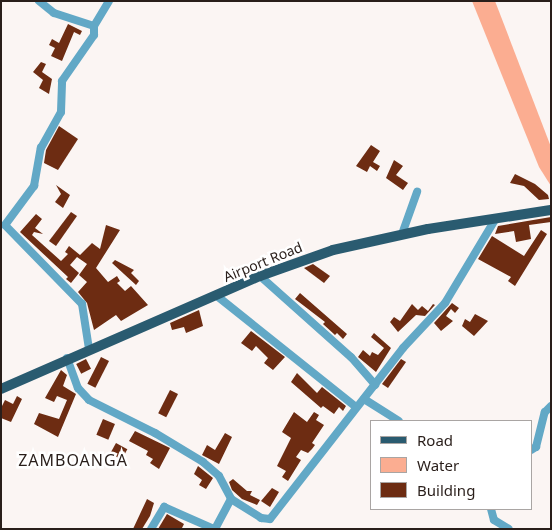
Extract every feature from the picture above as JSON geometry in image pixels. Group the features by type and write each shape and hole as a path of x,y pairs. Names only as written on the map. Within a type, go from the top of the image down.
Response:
{"main road":[{"name":"Airport Road","path":"1,389 67,358 217,296 260,276 333,250 402,234 551,210"}],"street":[{"path":"39,1 54,13 94,26"},
{"path":"89,349 82,304 5,225 34,186 42,145 61,112 62,82 94,35 94,26 109,1"},
{"path":"402,234 417,192"},
{"path":"67,358 80,392 89,400 155,433 202,462 219,476 229,502 261,518 272,517 403,348 445,303 496,218"},
{"path":"260,276 351,357 375,385"},
{"path":"217,296 356,407"},
{"path":"364,399 397,420"},
{"path":"532,449 536,447 545,412 551,406"},
{"path":"151,529 164,507 214,529 229,502"},
{"path":"491,510 494,520 510,529"}],"water":[{"path":"472,1 495,1 551,147 551,186 539,167"}],"building":[{"path":"68,24 82,31 80,35 74,32 62,61 51,56 55,48 49,45 52,39 59,43"},
{"path":"41,62 46,64 42,72 52,79 49,94 39,88 43,80 33,72"},
{"path":"59,126 78,139 58,170 44,163 46,150"},
{"path":"371,145 380,151 373,162 380,166 377,171 370,166 367,172 356,166"},
{"path":"394,160 403,166 396,175 408,183 403,190 386,178"},
{"path":"515,174 535,184 548,195 549,199 539,200 524,186 510,183"},
{"path":"56,185 70,195 63,208 55,202 61,194"},
{"path":"71,212 77,216 56,246 49,241"},
{"path":"36,214 42,219 35,228 43,234 34,232 32,235 61,261 68,254 65,252 69,246 80,255 92,243 100,249 106,225 120,230 96,268 108,282 117,276 120,281 117,283 125,291 131,286 148,305 121,321 116,315 94,330 87,303 78,292 87,282 79,275 87,264 77,257 70,265 79,273 71,283 66,279 68,277 20,232"},
{"path":"551,217 551,222 529,225 531,239 516,242 514,231 495,234 498,226"},
{"path":"541,230 547,234 515,286 508,281 511,277 478,259 492,236 524,256"},
{"path":"115,260 134,270 131,273 139,281 136,285 112,263"},
{"path":"313,264 330,276 324,283 304,268"},
{"path":"300,293 347,334 343,339 337,333 335,335 323,324 325,322 295,299"},
{"path":"452,303 459,308 455,313 451,309 446,316 453,321 441,331 434,323"},
{"path":"412,304 418,310 422,306 428,311 433,304 435,305 425,316 416,315 398,332 390,322 394,317 400,321"},
{"path":"199,310 203,326 186,333 184,327 172,330 170,323"},
{"path":"475,314 488,321 474,336 462,326 465,319 470,322"},
{"path":"251,331 285,357 273,370 264,363 268,358 256,346 252,351 241,343"},
{"path":"374,333 391,348 376,372 358,357 363,350 370,356 372,352 378,355 384,348 371,337"},
{"path":"101,357 109,361 95,388 87,384"},
{"path":"86,359 91,369 81,374 76,364"},
{"path":"401,359 406,362 388,388 382,384"},
{"path":"61,370 67,375 63,386 76,394 58,437 34,424 39,413 59,419 67,400 57,396 54,402 45,398"},
{"path":"297,373 317,393 322,387 346,406 343,411 339,407 334,414 323,406 321,408 291,382"},
{"path":"170,390 178,394 166,417 158,413"},
{"path":"17,396 22,399 11,422 1,418 1,408 5,400 13,404"},
{"path":"294,412 307,422 314,412 319,415 316,420 324,425 312,443 315,445 312,449 308,453 301,450 296,457 301,460 288,481 282,477 286,471 277,466 291,438 282,432"},
{"path":"103,419 115,424 108,440 96,435"},
{"path":"135,431 170,448 159,469 150,463 153,459 146,455 148,451 129,441"},
{"path":"225,433 232,437 219,464 202,455 207,445 215,450"},
{"path":"116,443 127,449 122,460 110,453"},
{"path":"198,466 213,478 206,489 199,485 202,480 194,474"},
{"path":"233,479 247,491 252,491 250,495 260,500 257,505 242,499 232,490 229,482"},
{"path":"272,488 279,492 270,507 261,501"},
{"path":"147,499 154,503 150,516 142,529 133,529"},
{"path":"167,514 184,524 182,528 158,529"}],"district":[{"name":"ZAMBOANGA","path":"73,460"}]}
